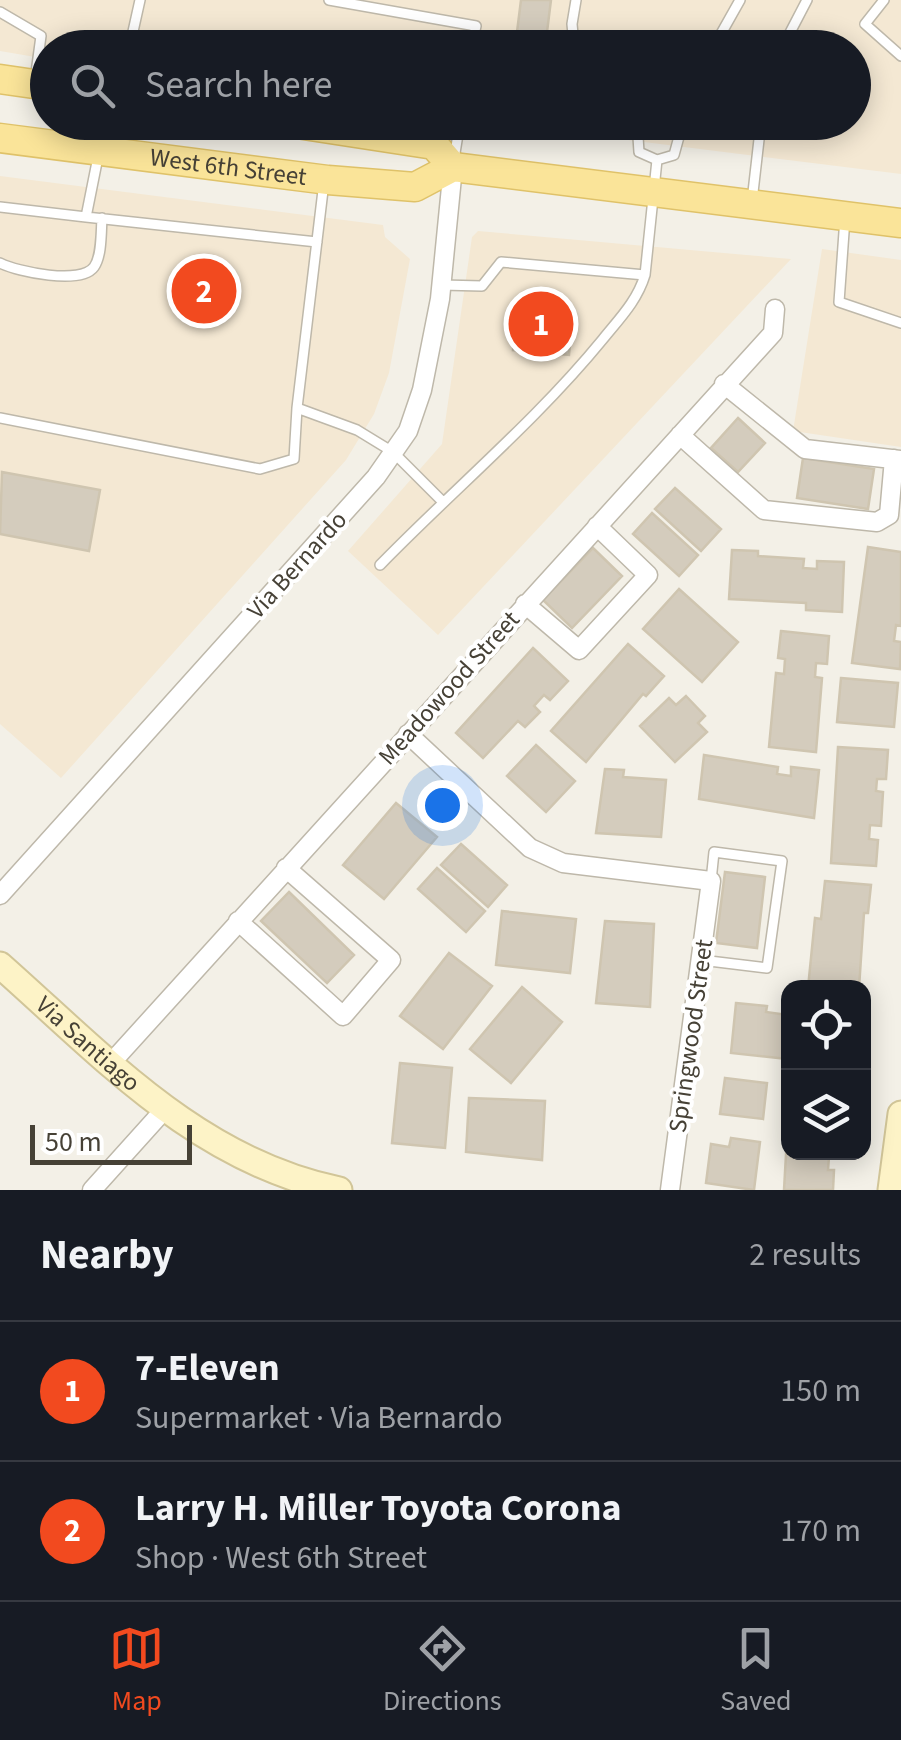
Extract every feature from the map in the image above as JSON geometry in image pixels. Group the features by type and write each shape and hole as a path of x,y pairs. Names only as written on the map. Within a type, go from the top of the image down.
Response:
{"main road":[{"path":"0,79 30,83"},
{"name":"West 6th Street","path":"0,138 415,187 453,166 901,222"},
{"name":"West 6th Street","path":"407,140 434,144 453,166"}],"street":[{"name":"Via Bernardo","path":"0,895 376,477 408,431 422,390 442,285 453,166"},
{"name":"Meadowood Street","path":"111,1063 773,333 776,309"},
{"path":"680,435 764,510 877,522 888,515 898,460 805,448 724,384"},
{"path":"525,604 579,650 648,575 598,526"},
{"path":"408,734 530,848 563,864 711,882"},
{"path":"238,921 343,1016 391,960 286,868"},
{"name":"Springwood Street","path":"670,1190 711,882"},
{"name":"Via Santiago","path":"0,965 164,1110 228,1152 339,1190"},
{"path":"92,1190 164,1110"},
{"path":"891,1190 901,1114"}],"lane":[{"path":"133,30 140,0"},
{"path":"328,0 476,26 475,30"},
{"path":"573,30 576,0"},
{"path":"724,30 740,0"},
{"path":"791,30 807,0"},
{"path":"871,30 864,24 884,0"},
{"path":"0,12 32,30"},
{"path":"871,30 901,56"},
{"path":"86,217 100,140"},
{"path":"453,166 457,140"},
{"path":"638,140 639,152 657,160 674,155 678,140"},
{"path":"752,204 759,140"},
{"path":"380,565 564,386 639,295 657,160"},
{"path":"0,418 260,469 294,459 296,408 324,179"},
{"path":"0,206 317,242"},
{"path":"846,216 839,302 901,324"},
{"path":"0,263 56,276 80,277 92,271 98,262 102,218"},
{"path":"442,285 482,286 502,262 644,275"},
{"path":"296,408 357,430 394,452 442,501"},
{"path":"702,960 767,968 782,861 714,852 711,882"}],"shaded area":[{"path":"0,0 901,0 901,174 628,140 871,140 871,30 30,30 30,56 0,51"},
{"path":"0,176 383,225 385,237 410,259 389,373 374,414 346,460 61,778 0,724"},
{"path":"478,231 791,259 438,635 348,551 442,444 472,237"},
{"path":"822,249 901,260 901,447 793,431"}],"building":[{"path":"521,0 551,0 547,30 517,30"},
{"path":"525,301 573,309 569,355 513,350 517,305 525,306"},
{"path":"738,418 765,443 738,472 711,448"},
{"path":"803,458 874,469 868,509 797,498"},
{"path":"2,472 100,490 89,551 0,534"},
{"path":"675,488 721,529 701,551 655,509"},
{"path":"652,513 698,555 679,576 633,534"},
{"path":"868,547 901,552 901,626 896,625 894,641 901,642 900,669 852,663"},
{"path":"593,548 622,576 572,628 543,600"},
{"path":"732,550 804,559 803,568 817,569 817,561 844,562 842,612 806,610 806,603 729,599"},
{"path":"679,589 738,642 702,682 643,629"},
{"path":"781,631 829,636 827,664 816,663 815,677 822,678 816,752 769,747 776,673 784,674 785,659 778,658"},
{"path":"628,644 664,676 646,696 643,694 586,762 551,731"},
{"path":"533,648 568,681 550,700 544,695 534,706 540,712 525,727 518,721 483,758 456,733"},
{"path":"841,678 898,683 894,727 837,722"},
{"path":"686,696 705,716 698,723 707,732 675,762 640,726 669,698 676,705"},
{"path":"536,745 575,781 546,812 507,776"},
{"path":"838,747 888,750 886,779 877,779 876,791 883,792 881,826 870,825 869,839 878,840 876,866 831,863"},
{"path":"704,755 778,767 777,774 791,776 791,767 819,770 814,818 699,799"},
{"path":"605,769 624,770 623,777 666,780 661,837 596,833"},
{"path":"396,803 437,837 384,899 343,865"},
{"path":"461,844 507,885 488,907 441,865"},
{"path":"437,868 485,911 466,932 418,889"},
{"path":"725,872 765,877 757,948 716,943"},
{"path":"825,881 871,885 868,913 864,913 860,980 809,980 815,918 821,919"},
{"path":"289,892 354,955 327,983 261,921"},
{"path":"502,911 576,919 570,973 496,965"},
{"path":"605,921 654,924 650,1007 596,1003"},
{"path":"449,953 492,986 443,1049 400,1016"},
{"path":"522,987 562,1022 511,1083 470,1049"},
{"path":"736,1003 767,1006 766,1012 781,1014 781,1058 731,1053"},
{"path":"400,1063 452,1068 445,1148 392,1143"},
{"path":"725,1078 767,1083 763,1119 720,1114"},
{"path":"469,1098 545,1101 542,1160 466,1152"},
{"path":"731,1138 760,1142 754,1190 706,1183 711,1144 729,1147"},
{"path":"786,1160 829,1160 828,1170 834,1170 833,1190 784,1190"}],"place":[{"name":"Larry H. Miller Toyota Corona","path":"204,291"},
{"name":"7-Eleven","path":"541,324"}]}
